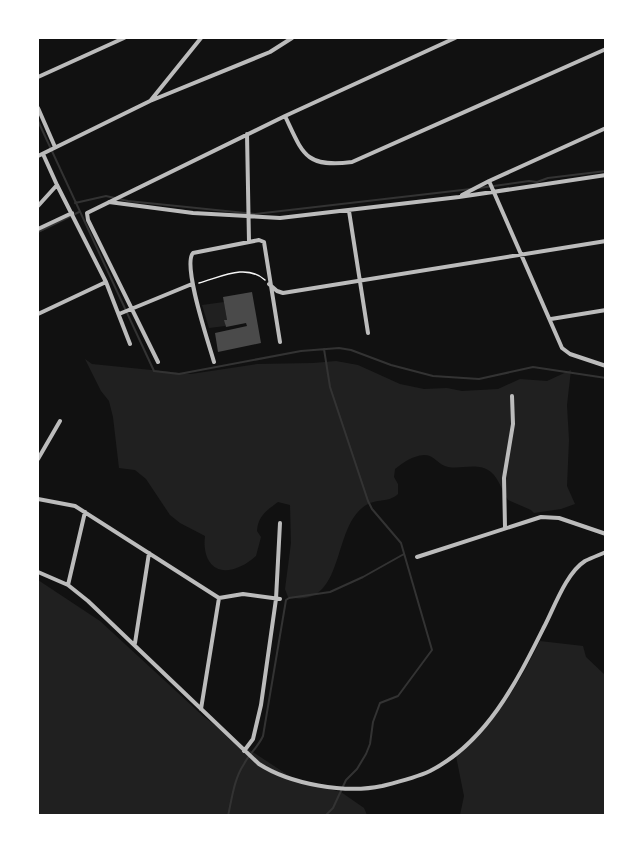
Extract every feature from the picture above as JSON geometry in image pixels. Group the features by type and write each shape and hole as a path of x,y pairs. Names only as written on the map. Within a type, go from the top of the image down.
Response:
{"street":[{"path":"38,77 124,38"},
{"path":"150,101 201,38"},
{"path":"38,156 150,101 270,52 285,40 292,38"},
{"path":"158,362 87,217 90,210 285,116 455,38"},
{"path":"285,116 300,147 308,157 321,163 352,162 606,49"},
{"path":"38,108 56,147"},
{"path":"459,197 606,128"},
{"path":"247,134 249,242"},
{"path":"43,154 106,282 130,344"},
{"path":"108,201 194,213 280,218 459,197 606,175"},
{"path":"489,181 562,348 567,352 606,366"},
{"path":"38,206 57,185"},
{"path":"349,211 368,333"},
{"path":"38,229 72,213"},
{"path":"214,362 192,284 189,261 191,255 249,242 262,241 266,244 269,284 280,342"},
{"path":"269,284 283,293 606,242"},
{"path":"38,314 106,282"},
{"path":"119,314 192,284"},
{"path":"551,319 606,310"},
{"path":"505,527 504,478 513,424 512,396"},
{"path":"38,459 60,421"},
{"path":"38,499 70,504 85,512 219,598 243,594 278,599"},
{"path":"68,585 85,512"},
{"path":"417,556 531,519 549,516 606,534"},
{"path":"244,751 253,739 261,705 278,599 280,523"},
{"path":"38,572 68,585 96,608 259,764 277,774 333,788 373,788 430,771 462,749 495,713 512,689 569,578 584,561 606,552"},
{"path":"135,644 149,553"},
{"path":"201,710 219,598"}],"path":[{"path":"192,284 242,271 256,272 269,284"}],"shaded area":[{"path":"224,302 227,320 225,326 209,328 202,305"},
{"path":"85,359 92,364 191,374 257,364 336,361 358,365 400,384 424,389 447,388 462,391 498,389 520,379 547,381 571,370 567,405 569,440 567,486 575,504 561,509 534,513 508,500 496,478 486,469 450,467 442,465 427,455 416,457 395,469 394,477 398,484 398,494 389,499 368,504 357,513 349,525 327,583 318,593 305,598 288,597 285,589 291,543 290,505 278,502 261,518 257,531 261,537 256,556 230,570 216,568 208,559 205,536 170,515 146,479 135,470 119,468 109,401 101,391"},
{"path":"38,580 100,621 203,716 239,743 297,781 341,792 364,808 367,815 38,815"},
{"path":"540,641 583,646 586,657 605,675 605,815 460,815 464,796 456,756 494,717 523,674"}],"building":[{"path":"252,292 261,343 218,352 215,333 247,326 246,323 226,327 223,297"}],"waterway":[{"path":"38,121 154,371 179,374 301,351 339,348 433,376 479,379 533,367 606,378"},
{"path":"479,188 606,171"},
{"path":"75,203 106,196 128,201 255,214 471,189"},
{"path":"38,232 79,212"},
{"path":"324,349 330,387 368,501 401,543 432,650 398,696 380,703 366,754 357,769 346,780 333,808 325,816"},
{"path":"228,816 238,776 263,736 286,600 330,592 404,554"}]}
